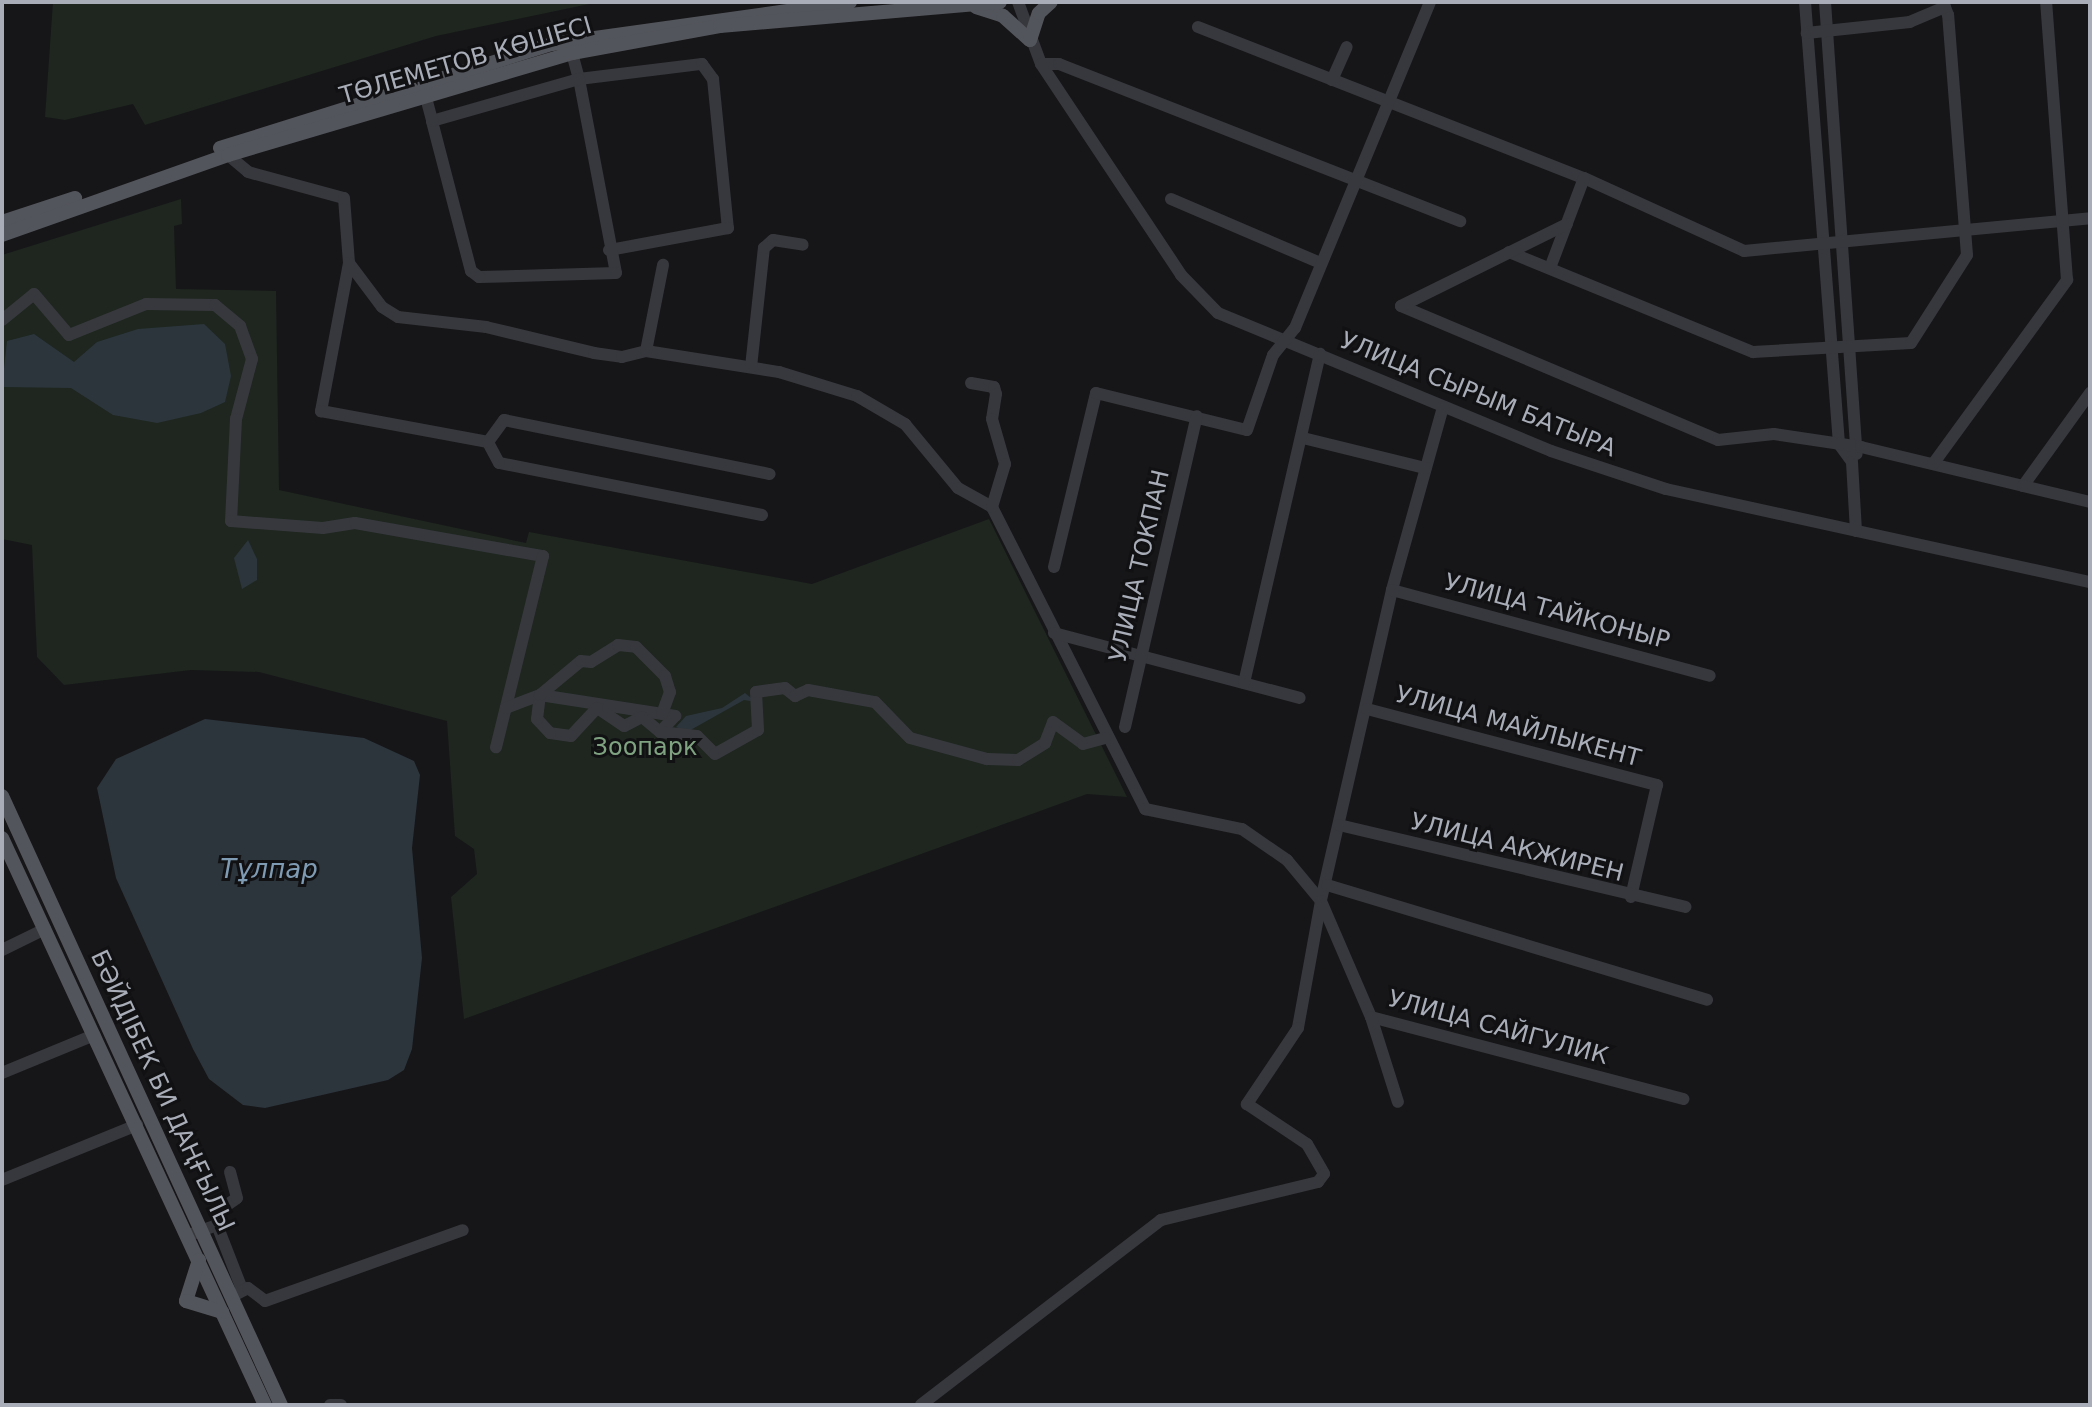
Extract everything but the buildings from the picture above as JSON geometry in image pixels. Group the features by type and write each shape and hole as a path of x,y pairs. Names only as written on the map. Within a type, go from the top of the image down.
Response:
{"main road":[{"name":"ТӨЛЕМЕТОВ КӨШЕСІ","path":"2,222 396,89 552,44 850,2"},
{"name":"ТӨЛЕМЕТОВ КӨШЕСІ","path":"2,235 229,155 425,94 572,53 720,26 1000,2"},
{"path":"970,5 1003,16 1030,40 1039,13 1051,2"},
{"name":"БӘЙДІБЕК БИ ДАҢҒЫЛЫ","path":"2,796 143,1122 195,1233 237,1293 281,1405"},
{"name":"БӘЙДІБЕК БИ ДАҢҒЫЛЫ","path":"2,838 94,1035 143,1122"},
{"name":"БӘЙДІБЕК БИ ДАҢҒЫЛЫ","path":"195,1233 199,1260 265,1405"},
{"path":"199,1260 186,1301 222,1312"}],"street":[{"name":"УЛИЦА СЫРЫМ БАТЫРА","path":"1018,2 1041,64 1190,288 1218,313 1443,407 1666,489 2090,582"},
{"path":"1054,567 1096,393 1247,430 1273,355 1285,340 1356,183 1430,2"},
{"path":"1805,2 1839,444 1852,462 1856,531"},
{"path":"1825,2 1861,447 1852,462"},
{"path":"1933,464 2067,280 2046,2"},
{"path":"1509,252 1753,352 1854,348 1911,342 1966,258 1968,229 1949,4 1910,22 1807,33"},
{"path":"1198,27 1584,178 1744,251 1843,238 2090,218"},
{"path":"1332,80 1347,47"},
{"path":"425,94 471,271 479,277 613,277 579,79 572,53"},
{"path":"432,121 579,79 702,64 713,79 728,228 608,250"},
{"path":"1041,64 1059,64 1356,183 1460,221"},
{"path":"229,155 248,172 344,198 349,264 321,411 488,442"},
{"path":"1549,268 1584,178"},
{"path":"1171,199 1320,262"},
{"path":"1567,224 1401,306 1718,440 1774,434 1861,447 2090,502"},
{"path":"751,367 764,248 773,240 803,245"},
{"path":"349,264 382,307 398,317 486,327 622,357 646,351 751,367 858,396 905,424 958,488 992,507 1005,464 992,419 996,394 994,387 971,383"},
{"path":"646,351 663,265"},
{"path":"2,320 34,294 69,335 146,304 215,305 240,326 252,359 236,418 231,521 323,528 355,523 543,556 496,747"},
{"path":"1244,683 1303,438 1320,354"},
{"path":"2023,486 2090,393"},
{"path":"921,1405 1161,1220 1318,1182 1324,1174 1307,1144 1247,1104 1298,1028 1321,901 1327,885 1392,590 1424,467 1443,407"},
{"name":"УЛИЦА ТОКПАН","path":"1125,727 1197,416"},
{"path":"488,442 503,420 770,474"},
{"path":"1303,438 1424,467"},
{"path":"488,442 499,463 762,515"},
{"name":"УЛИЦА САЙГУЛИК","path":"992,507 1105,738 1145,809 1242,829 1287,860 1321,901 1371,1017 1683,1099"},
{"name":"УЛИЦА ТАЙКОНЫР","path":"1392,590 1710,676"},
{"path":"1054,633 1300,698"},
{"path":"506,709 540,695 581,661 591,662 618,645 636,647 665,676 670,692 662,714"},
{"path":"540,695 537,719 550,733 571,736 597,708 624,726 642,717 660,732 696,736 715,754 758,730 757,692 785,688 795,696 808,690 876,702 910,738 987,759 1018,760 1045,743 1053,722 1083,744 1105,738"},
{"path":"540,695 675,716 660,732"},
{"name":"УЛИЦА МАЙЛЫКЕНТ","path":"1367,709 1657,785 1631,897"},
{"name":"УЛИЦА АКЖИРЕН","path":"1339,825 1631,897 1685,907"},
{"path":"1327,885 1707,1000"},
{"path":"2,950 45,929"},
{"path":"1371,1017 1398,1102"},
{"path":"2,1073 94,1035"},
{"path":"2,1181 143,1122"},
{"path":"230,1172 237,1198 217,1212 217,1225 237,1293 265,1301 463,1230"},
{"path":"195,1233 217,1225"},
{"path":"330,1405 341,1405"}],"green space":[{"path":"53,2 599,2 436,36 145,125 133,104 65,120 45,117"},
{"name":"Зоопарк","path":"181,199 182,224 174,226 176,289 276,291 279,490 526,543 529,532 812,584 989,519 1127,797 1087,794 464,1019 451,897 477,874 474,849 455,836 447,721 259,672 191,670 64,685 37,657 32,545 2,539 2,255"}],"water":[{"path":"204,324 225,344 231,376 225,402 201,413 157,423 113,415 71,388 2,387 7,341 34,334 74,362 97,342 138,329"},
{"path":"248,540 257,559 257,580 242,589 234,558"},
{"path":"745,693 756,702 744,700 687,732 676,727 686,716 722,708"},
{"name":"Тұлпар","path":"205,719 364,738 414,761 420,775 412,848 422,958 412,1049 404,1070 388,1080 265,1108 243,1105 209,1079 193,1049 116,878 97,788 116,759"}]}
